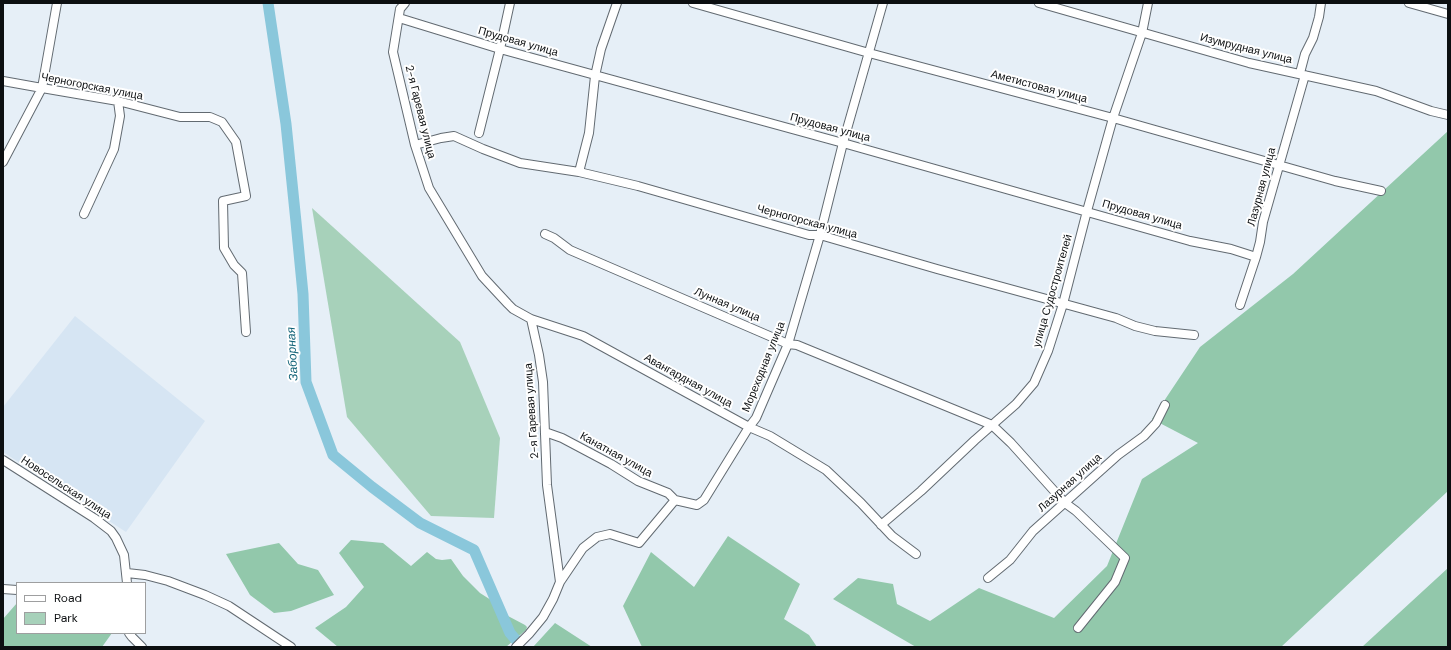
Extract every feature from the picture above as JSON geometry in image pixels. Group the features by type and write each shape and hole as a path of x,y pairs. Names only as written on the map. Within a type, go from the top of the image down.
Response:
{"street":[{"path":"3,162 42,88 57,3"},
{"path":"479,133 510,3"},
{"path":"579,172 589,133 595,76 601,49 617,3"},
{"name":"Аметистовая улица","path":"693,3 869,53 1279,164 1335,181 1380,191"},
{"name":"Мореходная улица","path":"676,500 697,505 704,500 756,418 788,344 820,235 882,3"},
{"name":"Изумрудная улица","path":"1039,3 1249,63 1376,91 1432,111 1448,115"},
{"name":"улица Судостроителей","path":"881,525 921,492 1016,404 1034,384 1048,351 1063,304 1113,118 1142,33 1148,3"},
{"name":"Лазурная улица","path":"1240,305 1260,242 1263,222 1303,74 1305,54 1313,38 1319,17 1320,3"},
{"path":"1408,3 1448,14"},
{"name":"Прудовая улица","path":"400,8 500,49 844,143 1190,241 1231,249 1256,257"},
{"name":"2-я Гаревая улица","path":"400,8 393,52 416,145 429,188 482,276 513,309 531,319 543,382 547,485 560,582"},
{"name":"Черногорская улица","path":"3,81 118,101 180,118 210,117 222,122 236,142 246,196 223,201 224,248 234,265 242,273 246,332"},
{"path":"84,214 114,149 120,116 118,101"},
{"name":"Черногорская улица","path":"416,145 454,136 483,149 520,162 579,172 638,186 809,235 820,235 936,269 1116,318 1135,326 1155,331 1194,335"},
{"name":"Лунная улица","path":"545,234 554,238 570,250 788,344 797,346 992,425"},
{"name":"Авангардная улица","path":"531,319 583,336 749,427 770,436 826,470 892,536 916,554"},
{"name":"Лазурная улица","path":"988,578 1010,560 1033,531 1118,455 1144,436 1156,423 1165,405"},
{"path":"992,425 1011,443 1065,503 1076,511 1125,558 1115,582 1078,628"},
{"name":"Канатная улица","path":"545,432 567,440 611,464 638,481 668,493 676,500"},
{"name":"Новосельская улица","path":"3,460 112,531 124,555 127,582"},
{"path":"516,647 543,617 560,582 583,548 597,537 610,534 639,543 676,500"},
{"path":"127,573 145,575 168,582 229,606 291,647"},
{"path":"3,589 16,590"},
{"path":"130,634 142,647"}],"shaded area":[{"path":"75,316 205,421 126,532 3,452 3,407"}],"green space":[{"path":"1448,131 1448,491 1281,647 916,647 833,599 858,578 893,584 897,604 930,621 979,588 1054,618 1107,566 1142,479 1198,443 1152,419 1200,347 1293,274"},
{"path":"312,208 460,342 500,438 494,518 431,516 347,417"},
{"path":"728,536 800,584 784,619 809,635 817,647 642,647 623,606 651,552 694,587"},
{"path":"351,540 383,543 411,566 427,552 436,559 451,559 463,576 480,593 502,607 508,616 525,625 527,627 526,630 506,647 338,647 315,628 346,607 364,587 339,553"},
{"path":"279,543 298,564 318,570 334,595 291,611 274,613 250,595 226,554"},
{"path":"1448,568 1448,647 1362,647"},
{"path":"16,604 16,634 111,634 102,647 3,647 3,619"},
{"path":"555,623 592,647 533,647"}],"waterway":[{"name":"Заборная","path":"268,3 286,124 296,222 303,294 306,382 333,455 420,523 474,550 510,633 516,640"}]}
